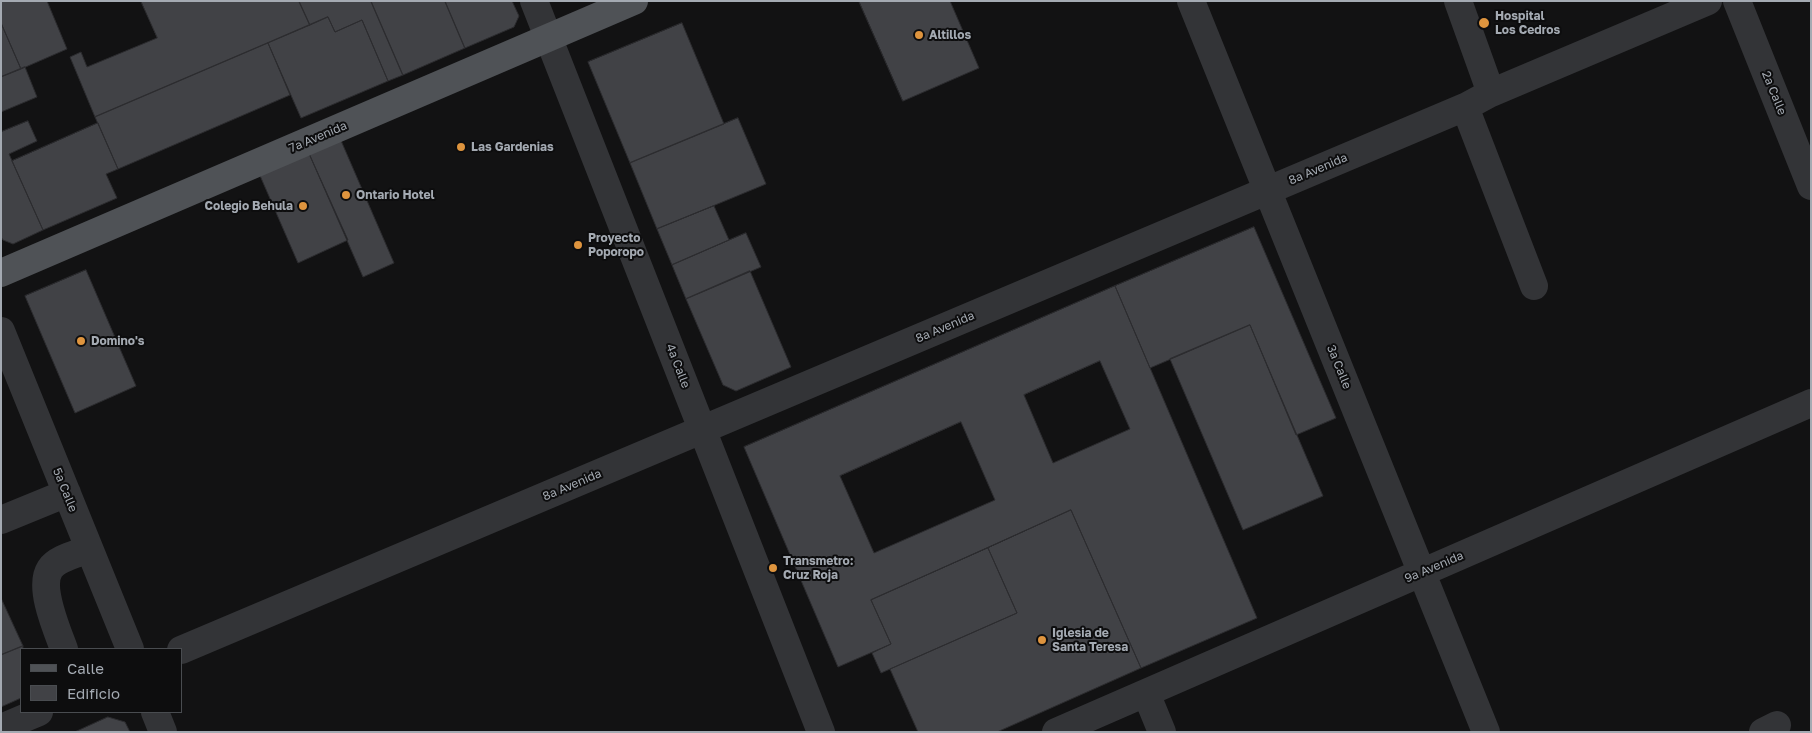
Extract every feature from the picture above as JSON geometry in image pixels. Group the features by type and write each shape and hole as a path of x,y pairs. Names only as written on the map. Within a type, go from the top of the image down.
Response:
{"main road":[{"name":"7a Avenida","path":"1,273 634,1"}],"street":[{"name":"4a Calle","path":"534,1 821,732"},
{"name":"3a Calle","path":"1191,1 1486,732"},
{"path":"1458,1 1492,94"},
{"name":"8a Avenida","path":"182,650 1465,107 1708,1"},
{"name":"2a Calle","path":"1737,1 1811,186"},
{"path":"1465,107 1534,286"},
{"name":"5a Calle","path":"1,331 130,648"},
{"name":"9a Avenida","path":"1056,732 1811,403"},
{"path":"1,520 67,493"},
{"path":"64,648 48,601 47,582 50,569 61,560 89,549"},
{"path":"1146,693 1162,732"},
{"path":"1,728 37,713"},
{"path":"154,713 163,732"}],"building":[{"path":"1,1 47,1 67,49 21,69 1,23"},
{"path":"141,1 299,1 310,25 95,117 70,57 81,52 87,67 157,38"},
{"path":"299,1 371,1 403,75 388,81 362,20 335,32 328,17 310,25"},
{"path":"371,1 445,1 465,48 403,75"},
{"path":"445,1 512,1 519,16 514,27 465,48"},
{"name":"Altillos","path":"859,1 950,1 979,68 903,101"},
{"path":"328,17 335,32 362,20 388,81 301,118 268,43"},
{"path":"1,23 21,69 1,77"},
{"path":"682,23 724,124 630,163 588,62"},
{"path":"268,43 290,95 118,169 95,117"},
{"path":"25,67 37,97 1,112 1,77"},
{"path":"738,118 766,184 657,229 630,163"},
{"path":"28,121 37,141 9,154 43,230 13,244 3,240 1,237 1,132"},
{"path":"98,123 118,169 106,174 117,198 43,230 12,161"},
{"name":"Ontario Hotel","path":"339,136 394,263 363,277 307,149"},
{"name":"Colegio Behula","path":"307,149 348,240 298,263 258,171"},
{"path":"714,206 729,240 672,265 657,229"},
{"path":"1254,227 1336,418 1296,435 1250,325 1150,368 1115,286"},
{"path":"746,233 761,267 686,299 672,265"},
{"name":"Domino's","path":"86,270 136,386 75,413 25,296"},
{"path":"750,271 791,367 736,391 723,385 686,299"},
{"path":"1115,286 1257,618 1141,668 1071,510 871,600 891,644 838,667 744,447","holes":["1100,361 1130,429 1053,463 1024,395","961,422 995,500 874,553 840,476"]},
{"path":"1250,325 1323,496 1243,530 1170,359"},
{"name":"Iglesia de Santa Teresa","path":"1071,510 1141,668 997,732 918,732 890,669 1017,613 988,548"},
{"path":"988,548 1017,613 881,673 872,653 891,644 871,600"},
{"path":"1,598 23,646 1,655"},
{"path":"23,646 23,648 20,648 20,698 1,707 1,655"},
{"path":"108,717 125,722 130,732 75,732"}],"place":[{"name":"Hospital Los Cedros","path":"1484,23"},
{"name":"Altillos","path":"919,35"},
{"name":"Las Gardenias","path":"461,147"},
{"name":"Ontario Hotel","path":"346,195"},
{"name":"Colegio Behula","path":"303,206"},
{"name":"Proyecto Poporopo","path":"578,245"},
{"name":"Domino's","path":"81,341"},
{"name":"Transmetro: Cruz Roja","path":"773,568"},
{"name":"Iglesia de Santa Teresa","path":"1042,640"}]}
